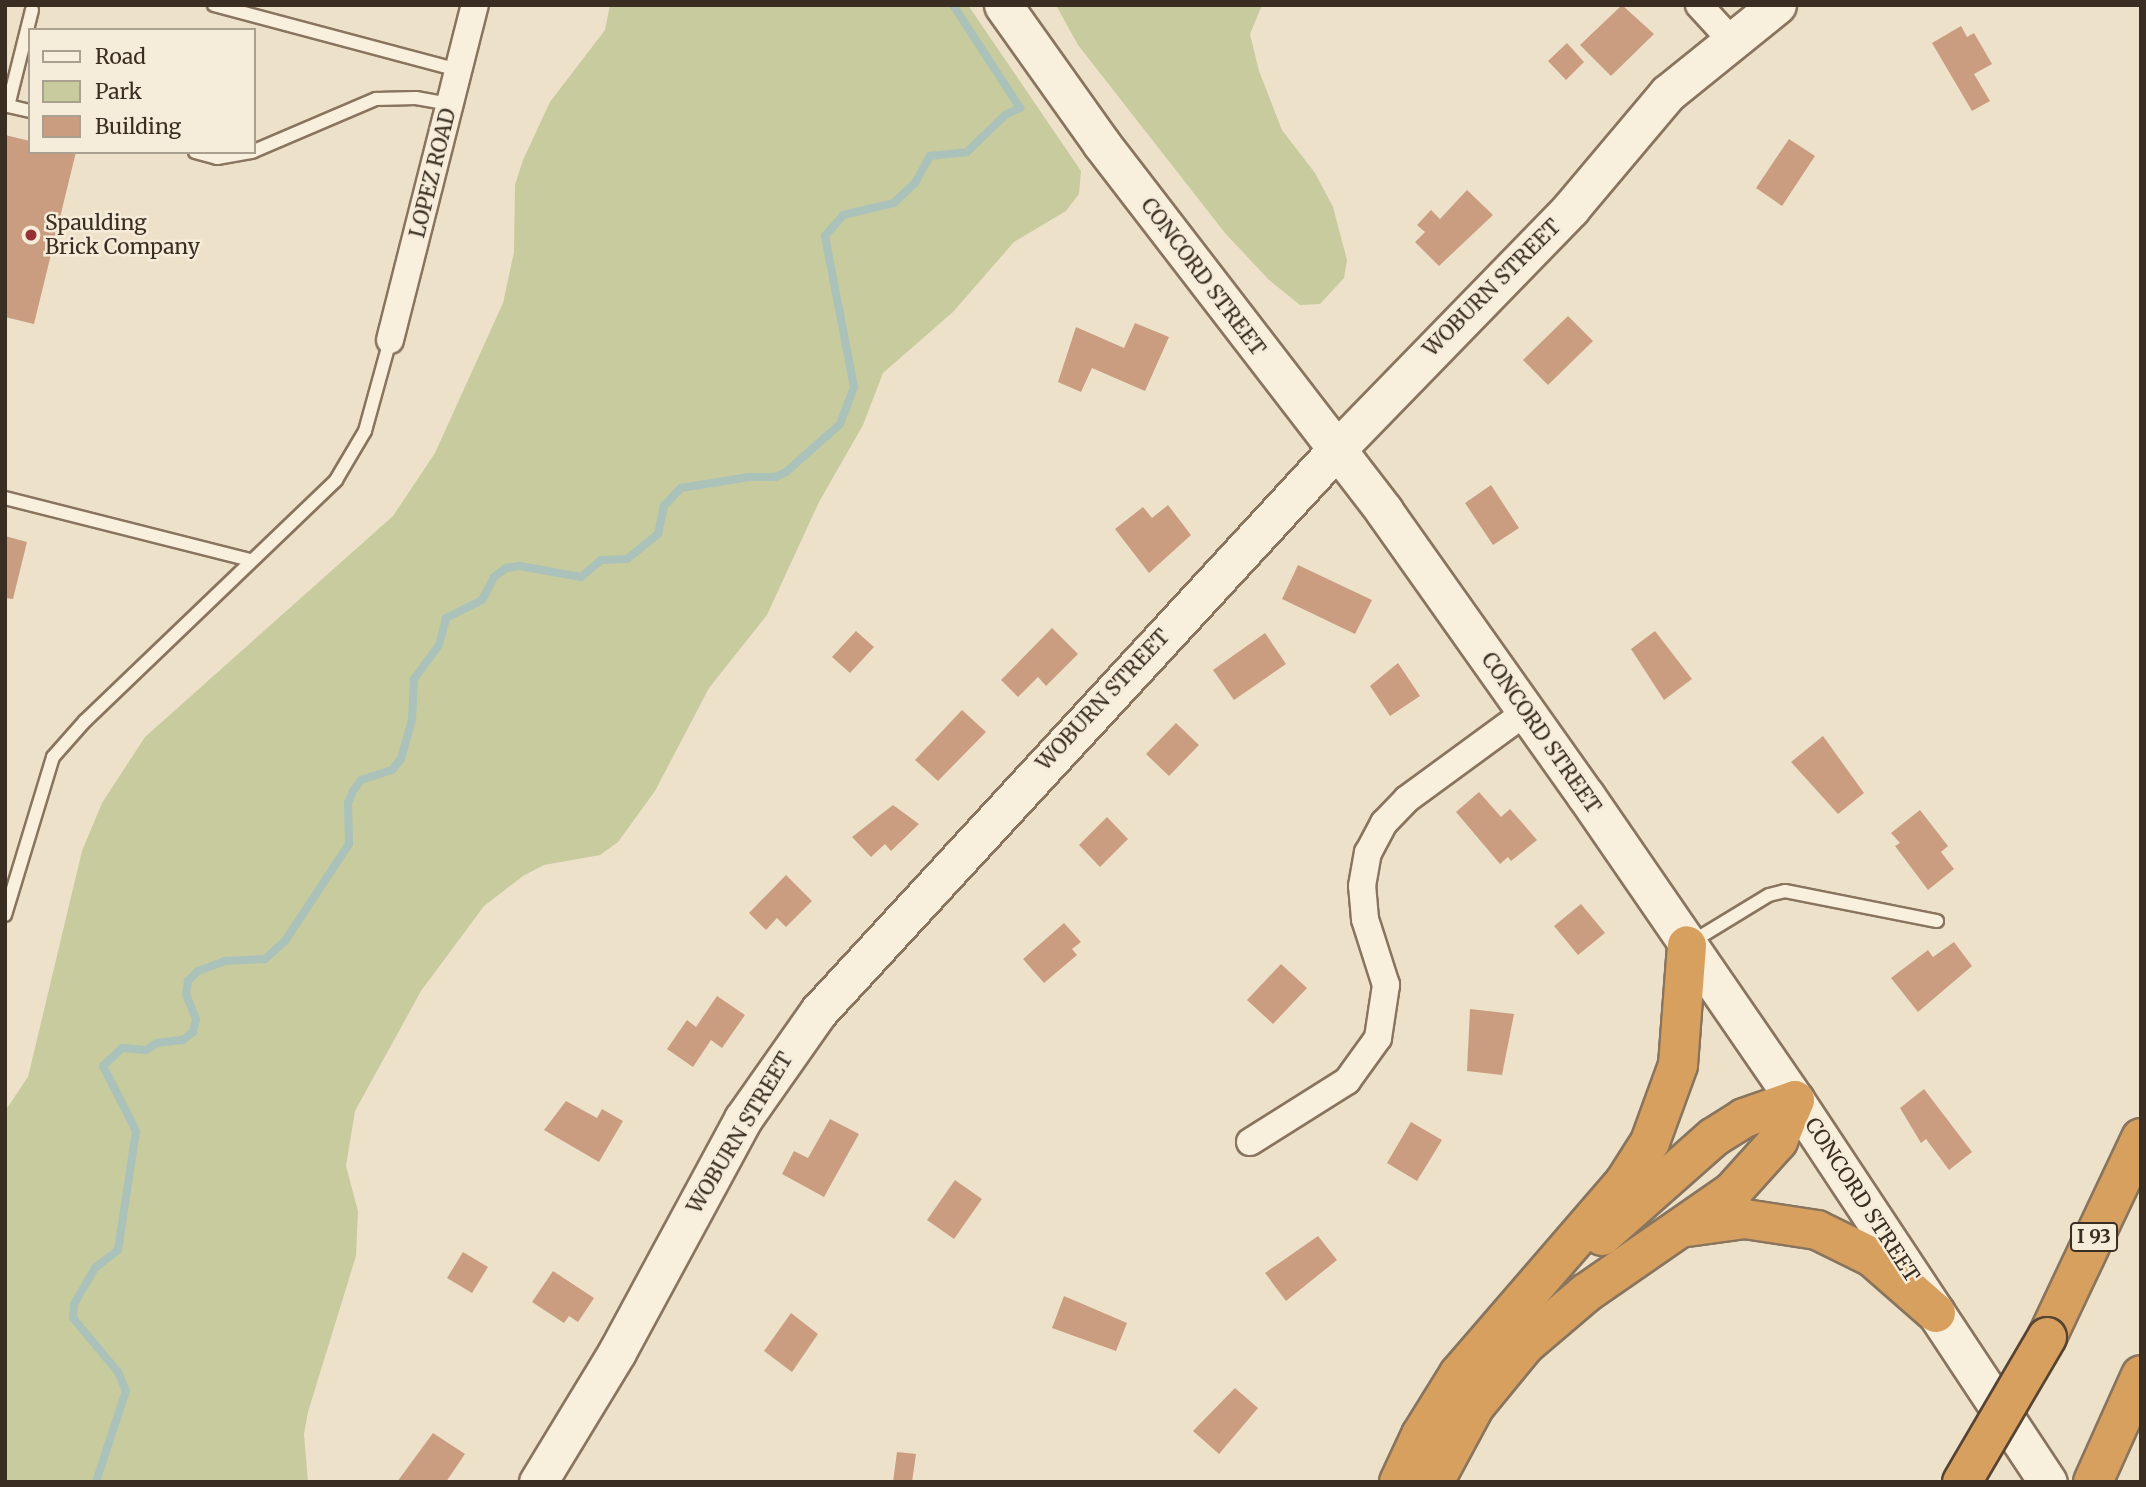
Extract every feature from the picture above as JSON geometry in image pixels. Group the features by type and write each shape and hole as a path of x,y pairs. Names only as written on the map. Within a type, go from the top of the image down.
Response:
{"highway":[{"path":"1399,1482 1420,1435 1459,1374 1624,1183 1660,1122 1681,1048 1687,945"},
{"path":"1524,1301 1714,1137 1744,1118 1796,1100"},
{"path":"1434,1482 1475,1406 1525,1345 1586,1293 1732,1192 1769,1154 1796,1100"},
{"name":"I 93","path":"1982,1482 2141,1138"},
{"path":"1682,1229 1745,1219 1817,1230 1871,1257 1936,1313"},
{"path":"1962,1482 2047,1337"},
{"path":"2095,1482 2141,1375"}],"street":[{"name":"LOPEZ ROAD","path":"390,340 474,5"},
{"name":"CONCORD STREET","path":"1003,5 1101,143 1337,449 1527,712 1796,1100 2049,1482"},
{"path":"1699,5 1730,39"},
{"name":"WOBURN STREET","path":"538,1482 617,1352 723,1153 790,1048 896,925 1337,449 1558,222 1676,85 1730,39 1777,5"},
{"path":"1250,1142 1347,1081 1378,1038 1386,985 1366,919 1362,886 1368,853 1384,823 1407,799 1527,712"}],"lane":[{"path":"214,5 458,70"},
{"path":"28,111 8,106 32,10"},
{"path":"256,151 376,99 416,98 450,104"},
{"path":"202,154 217,158 241,154"},
{"path":"5,915 53,757 349,463 365,431 390,340"},
{"path":"5,498 250,560"},
{"path":"1687,945 1769,895 1785,891 1937,921"}],"green space":[{"path":"610,5 968,5 1081,171 1079,194 1066,211 1014,242 953,312 883,373 863,425 819,502 767,615 709,688 655,791 618,842 600,855 544,865 523,876 484,906 421,991 355,1111 346,1166 358,1211 356,1256 308,1412 304,1434 308,1482 5,1482 5,1111 28,1077 82,851 102,803 145,737 393,516 435,453 503,303 514,252 515,185 523,160 550,102 605,30"},
{"path":"1056,5 1262,5 1250,34 1259,71 1282,130 1315,173 1333,207 1347,260 1344,278 1320,304 1300,305 1268,279 1225,233 1078,45"}],"building":[{"path":"1622,5 1654,34 1611,76 1580,45"},
{"path":"1961,26 1967,37 1974,33 1992,64 1974,74 1990,101 1972,111 1932,43"},
{"path":"1567,43 1584,62 1566,80 1548,61"},
{"name":"Spaulding Brick Company","path":"5,135 28,141 28,154 76,154 34,324 5,317"},
{"path":"1789,139 1815,156 1782,206 1756,188"},
{"path":"1467,190 1493,215 1439,266 1415,242 1425,232 1417,225 1431,210 1440,219"},
{"path":"1568,316 1593,341 1548,385 1523,360"},
{"path":"1135,323 1169,337 1145,391 1092,368 1081,392 1058,382 1076,327 1124,348"},
{"path":"1491,485 1519,528 1493,545 1465,503"},
{"path":"1168,505 1191,535 1149,573 1115,529 1143,507 1152,518"},
{"path":"5,536 27,542 13,599 5,598"},
{"path":"1298,565 1372,600 1355,634 1282,599"},
{"path":"1052,628 1078,654 1046,686 1038,677 1018,697 1001,680"},
{"path":"856,631 874,647 850,673 832,657"},
{"path":"1655,631 1692,679 1664,700 1631,649"},
{"path":"1265,633 1286,664 1234,700 1213,670"},
{"path":"1398,663 1420,696 1390,716 1370,686"},
{"path":"962,710 986,732 938,781 915,760"},
{"path":"1176,723 1199,745 1169,776 1146,754"},
{"path":"1823,736 1864,793 1838,814 1791,762"},
{"path":"1479,792 1501,817 1510,809 1537,840 1511,861 1508,857 1500,864 1456,812"},
{"path":"893,805 919,824 891,851 885,844 871,857 852,837"},
{"path":"1920,810 1948,846 1941,852 1954,869 1928,890 1895,846 1900,843 1891,833"},
{"path":"1107,817 1128,839 1100,867 1079,845"},
{"path":"786,875 812,901 786,927 777,918 766,930 749,913"},
{"path":"1581,904 1605,933 1578,955 1554,926"},
{"path":"1064,923 1081,942 1072,949 1077,955 1044,983 1023,959"},
{"path":"1954,942 1972,966 1918,1012 1891,978 1928,950 1933,957"},
{"path":"1281,964 1307,988 1273,1024 1247,1000"},
{"path":"717,996 745,1015 722,1048 711,1040 693,1067 667,1049 687,1020 696,1027"},
{"path":"1470,1009 1514,1014 1502,1075 1467,1071"},
{"path":"1924,1089 1972,1152 1949,1170 1926,1139 1921,1143 1900,1108"},
{"path":"566,1101 597,1118 602,1109 623,1121 599,1162 544,1130"},
{"path":"830,1119 859,1134 824,1197 782,1174 794,1151 808,1158"},
{"path":"1411,1122 1442,1140 1417,1181 1387,1163"},
{"path":"955,1180 982,1199 954,1239 927,1220"},
{"path":"1318,1236 1337,1260 1286,1301 1265,1273"},
{"path":"463,1252 488,1267 472,1293 447,1278"},
{"path":"553,1271 594,1298 578,1322 569,1316 564,1323 532,1302"},
{"path":"1064,1296 1127,1323 1116,1351 1052,1328"},
{"path":"791,1313 818,1334 792,1372 764,1351"},
{"path":"1235,1388 1258,1408 1219,1454 1193,1431"},
{"path":"433,1433 465,1454 446,1482 397,1482"},
{"path":"897,1452 916,1454 912,1482 893,1482"}],"waterway":[{"path":"96,1482 126,1391 118,1372 73,1318 74,1304 95,1268 118,1250 136,1131 103,1066 122,1048 146,1050 157,1043 183,1040 193,1032 196,1019 186,994 188,981 198,971 225,961 265,959 285,941 349,844 348,803 353,791 361,780 392,770 401,759 412,719 414,679 439,645 446,618 482,600 494,577 506,568 520,566 581,577 601,560 627,559 658,534 664,506 681,488 749,477 775,477 786,472 840,424 854,387 825,236 843,215 894,203 915,183 930,156 967,152 1005,115 1020,108 953,5"}],"place":[{"name":"Spaulding Brick Company","path":"31,235"}]}
